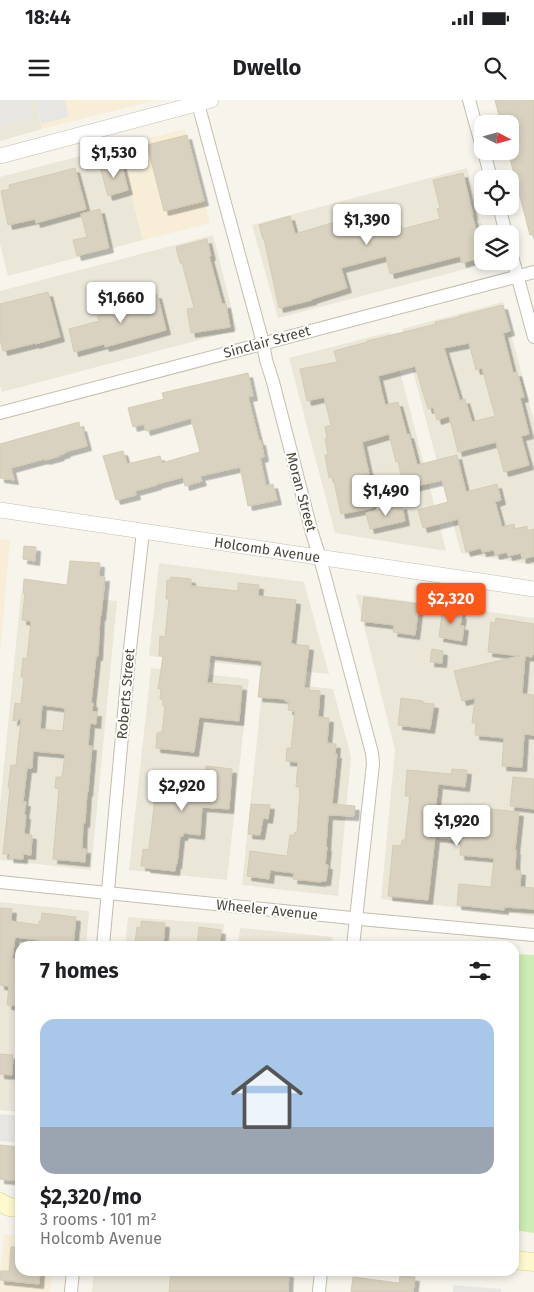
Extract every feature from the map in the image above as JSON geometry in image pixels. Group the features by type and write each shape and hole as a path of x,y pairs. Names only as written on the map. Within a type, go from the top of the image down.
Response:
{"main road":[{"path":"519,1260 534,1262"}],"street":[{"path":"469,100 474,118"},
{"path":"0,156 202,101"},
{"name":"Moran Street","path":"202,101 266,360 372,753 373,764 354,941"},
{"path":"516,270 534,337"},
{"name":"Sinclair Street","path":"0,413 534,272"},
{"name":"Holcomb Avenue","path":"0,510 534,589"},
{"name":"Roberts Street","path":"103,941 142,531"},
{"name":"Wheeler Avenue","path":"0,882 534,935"},
{"path":"71,1292 73,1276"},
{"path":"319,1292 321,1276"}],"shaded area":[{"path":"0,100 35,100 42,129 0,141"},
{"path":"0,100 30,100 34,117 0,126"},
{"path":"35,100 156,100 42,129"},
{"path":"35,100 65,100 69,117 41,124"},
{"path":"185,129 210,223 143,240 119,146"},
{"path":"119,146 143,240 8,276 0,244 0,177"},
{"path":"467,168 474,195 474,215 479,215 482,225 474,225 474,267 278,318 252,225"},
{"path":"213,235 237,330 2,392 0,386 0,291"},
{"path":"503,302 534,422 534,565 461,553 402,329"},
{"path":"390,332 446,551 335,533 289,358"},
{"path":"0,539 10,540 0,655"},
{"path":"159,563 304,582 329,674 149,656"},
{"path":"21,593 117,601 91,870 0,860 0,806"},
{"path":"356,594 534,618 534,916 381,899 395,750"},
{"path":"151,668 249,679 227,880 129,870"},
{"path":"263,681 333,689 351,757 338,896 242,885"},
{"path":"0,902 89,911 86,941 15,941 15,1112 0,1110"},
{"path":"128,917 224,924 222,941 126,941"},
{"path":"240,928 333,937 333,941 239,941"},
{"path":"0,1114 15,1116 15,1142 0,1141"},
{"path":"4,1234 15,1235 15,1276 52,1276 50,1292 0,1292"},
{"path":"94,1276 191,1276 189,1292 92,1292"},
{"path":"453,1285 501,1289 501,1292 453,1292"}],"green space":[{"path":"519,954 534,955 534,1233 519,1231"}],"building":[{"path":"495,100 534,100 534,234 530,235 519,193 519,170 513,170 510,160 519,160 519,115 499,115"},
{"path":"187,135 204,201 164,211 147,145"},
{"path":"121,162 128,190 108,196 100,167"},
{"path":"75,168 86,209 36,223 35,219 8,225 1,191 10,189 9,185"},
{"path":"463,173 475,225 474,259 462,263 460,256 390,274 386,256 341,268 347,288 312,300 279,308 264,239 259,225 290,216 295,234 361,214 367,235 401,226 402,229 440,219 437,209 440,208 433,180"},
{"path":"100,209 109,248 77,256 73,240 87,237 81,214"},
{"path":"207,239 211,256 209,256 222,304 226,304 230,327 191,333 187,309 194,308 176,247"},
{"path":"48,292 60,337 3,351 0,339 0,304"},
{"path":"157,294 166,330 105,347 104,344 74,352 69,329 99,321 97,316 111,312 110,306"},
{"path":"503,305 510,331 503,333 513,373 517,372 524,397 520,398 529,434 521,436 529,465 504,472 496,442 458,452 449,416 437,420 433,407 428,409 415,366 378,376 385,405 398,402 417,465 457,455 466,492 497,484 501,500 495,502 502,527 514,524 515,529 527,526 528,531 534,529 534,556 522,559 521,553 508,556 507,552 495,555 494,550 482,552 481,548 466,552 458,519 423,528 418,510 448,502 442,480 404,489 398,461 396,462 389,434 362,442 369,474 366,474 372,508 341,514 333,477 329,478 325,455 328,455 325,427 331,425 324,397 307,401 300,369 337,362 334,351 436,324 435,322","holes":["469,343 476,370 482,368 495,416 472,422 465,399 460,401 444,348"]},
{"path":"248,373 253,396 248,397 259,441 261,441 264,457 260,458 266,486 273,484 277,500 248,506 240,467 200,476 202,481 185,486 183,477 135,491 136,495 116,500 103,456 123,451 127,464 160,456 162,463 200,452 191,418 146,431 144,424 133,427 128,408 164,399 162,393"},
{"path":"79,422 87,446 65,452 60,456 11,468 14,480 0,478 0,444"},
{"path":"402,505 405,521 370,529 366,513"},
{"path":"24,546 36,547 35,561 23,559"},
{"path":"70,561 100,563 99,577 105,577 100,616 98,656 96,656 91,703 93,703 92,712 97,712 96,724 90,723 88,746 92,746 85,823 83,823 82,849 86,849 85,862 53,859 59,789 55,788 56,777 62,777 65,754 33,751 32,768 27,768 23,802 26,802 24,834 32,835 31,855 23,854 23,859 9,858 10,854 3,854 10,788 8,788 11,765 16,765 21,719 13,721 15,703 21,704 24,677 21,677 23,658 27,659 31,621 22,620 25,593 23,593 24,579 67,585","holes":["42,705 65,708 63,731 40,729"]},
{"path":"171,577 191,579 191,586 238,591 238,583 259,585 258,596 296,600 291,644 309,646 304,688 320,691 318,717 329,718 327,743 336,744 335,754 337,754 332,804 355,806 354,816 328,815 325,865 328,865 326,881 293,879 294,873 270,870 269,879 247,876 250,851 287,856 290,835 294,835 297,832 300,791 300,787 296,787 298,762 286,761 287,748 291,748 295,711 288,710 289,702 285,701 285,699 258,697 262,661 210,655 207,683 242,686 239,721 199,717 194,752 156,748 157,733 162,732 165,706 163,706 163,700 160,699 161,688 158,689 163,656 159,656 160,636 165,637 169,599 166,599 167,580 170,580"},
{"path":"364,597 419,604 415,635 393,632 394,625 361,621"},
{"path":"444,608 461,611 460,626 464,626 462,641 439,637"},
{"path":"496,618 534,624 534,655 532,657 525,656 522,694 534,695 534,735 524,734 522,767 502,766 504,738 475,735 476,723 472,723 475,698 462,701 454,671 520,656 488,652 491,622 495,623"},
{"path":"432,649 443,651 442,663 430,662"},
{"path":"401,698 434,704 430,729 398,725"},
{"path":"206,766 232,769 229,809 202,807 200,835 184,833 183,836 180,836 175,871 141,866 143,849 149,850 155,799 151,799 153,778 166,776 166,774 205,778"},
{"path":"452,769 467,770 465,787 438,784 435,813 439,814 439,819 464,822 467,805 519,812 515,870 521,871 520,887 534,888 534,909 504,907 504,910 457,905 459,884 491,887 494,858 460,855 461,840 435,837 428,900 388,896 393,845 401,846 402,840 405,840 410,796 405,796 407,770 451,774"},
{"path":"513,777 534,779 534,809 510,806"},
{"path":"251,804 270,805 268,819 263,818 260,835 248,834"},
{"path":"0,908 12,909 11,921 39,925 42,913 76,917 74,941 39,941 15,937 12,959 15,959 15,1006 7,1005 9,986 0,985"},
{"path":"141,921 165,923 163,941 135,941 137,927 141,928"},
{"path":"199,927 221,930 220,941 198,941"},
{"path":"0,1054 13,1055 12,1075 0,1074"},
{"path":"0,1145 15,1146 15,1180 0,1179"},
{"path":"11,1247 15,1247 15,1276 40,1276 39,1284 0,1280 0,1271 9,1271"},
{"path":"171,1276 289,1276 288,1292 169,1292"},
{"path":"400,1276 415,1277 413,1292 351,1292 353,1277 399,1283"}]}
